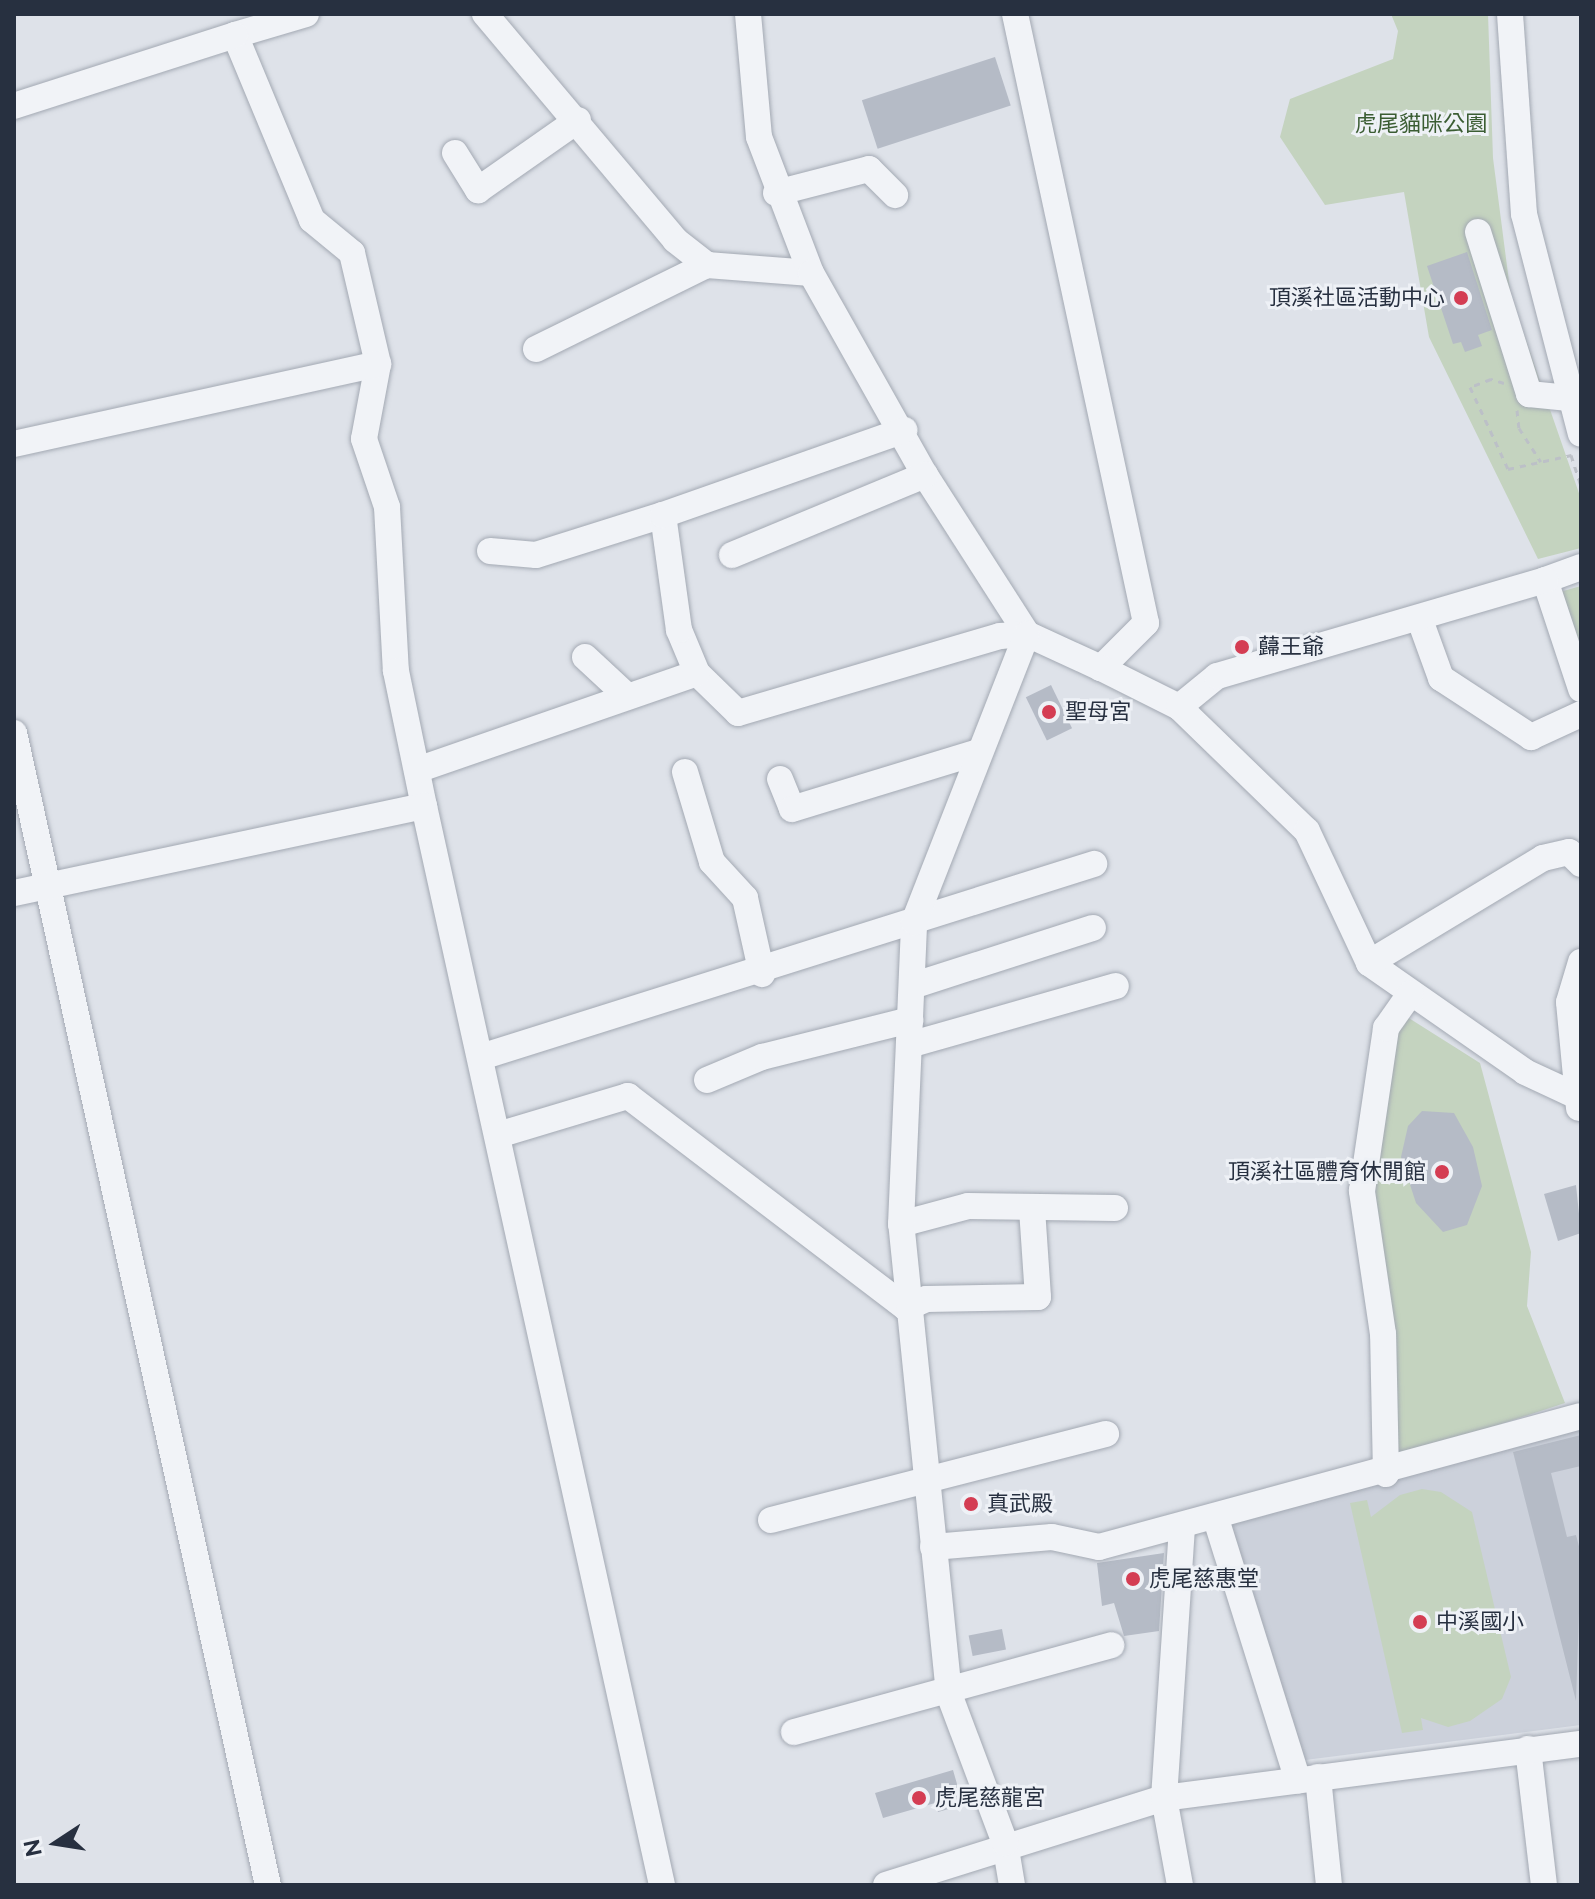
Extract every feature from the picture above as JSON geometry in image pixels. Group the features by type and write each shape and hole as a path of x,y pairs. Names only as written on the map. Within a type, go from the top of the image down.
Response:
{"street":[{"path":"14,106 306,14"},
{"path":"485,14 578,120 675,240 707,265"},
{"path":"748,14 759,137 776,193 811,273 904,430 925,475 1027,634 1179,707 1307,831 1369,963 1410,994 1579,1104"},
{"path":"1015,14 1146,623 1101,668"},
{"path":"1510,14 1524,214 1569,398 1581,434"},
{"path":"235,35 312,220 352,253 378,364 364,439 387,507 396,671 662,1885"},
{"path":"455,153 478,190 578,120"},
{"path":"776,193 869,169 895,195"},
{"path":"1478,232 1529,394 1569,398"},
{"path":"536,349 707,265 811,273"},
{"path":"14,444 378,364"},
{"path":"490,551 536,555 663,515 904,430"},
{"path":"732,555 925,475"},
{"path":"663,515 679,630 697,673 738,713 1027,634"},
{"path":"1179,707 1217,676 1420,620 1581,567"},
{"path":"1545,580 1581,689"},
{"path":"1420,620 1441,678 1531,737 1581,714"},
{"path":"1012,1885 1005,1843 949,1694 906,1308 901,1224 914,922 978,752 1027,634"},
{"path":"585,657 627,696"},
{"path":"417,770 602,712 627,696 697,673"},
{"path":"14,733 268,1885"},
{"path":"780,779 792,809 978,752"},
{"path":"685,772 712,862 745,898 762,974"},
{"path":"14,893 424,806"},
{"path":"1369,963 1543,858 1569,852 1581,864"},
{"path":"481,1057 762,974 1094,864"},
{"path":"912,986 1093,928"},
{"path":"1579,1104 1569,1002 1581,962"},
{"path":"707,1080 762,1057 910,1032 1116,986"},
{"path":"1386,1474 1383,1334 1362,1191 1386,1028 1410,994"},
{"path":"498,1135 628,1096 906,1308"},
{"path":"901,1224 968,1206 1115,1208"},
{"path":"906,1308 926,1299 1038,1297 1032,1209"},
{"path":"933,1547 1052,1537 1099,1547 1386,1474 1581,1416"},
{"path":"771,1520 1106,1434"},
{"path":"1216,1519 1308,1779 1329,1885"},
{"path":"1180,1885 1164,1798 1182,1528"},
{"path":"794,1732 949,1694 1111,1645"},
{"path":"886,1885 1005,1843 1164,1798 1581,1744"},
{"path":"1528,1749 1544,1885"}],"path":[{"path":"1513,390 1491,379 1470,387 1508,469 1571,455 1581,485"},
{"path":"1521,397 1519,428 1541,462"}],"shaded area":[{"name":"中溪國小","path":"1581,1419 1581,1725 1305,1760 1224,1519"}],"green space":[{"name":"虎尾貓咪公園","path":"1391,14 1488,14 1493,158 1511,297 1581,499 1581,548 1538,559 1429,337 1404,192 1325,205 1280,137 1290,99 1393,59 1398,31"},
{"path":"1581,586 1581,682 1556,593"},
{"path":"1404,1015 1480,1063 1531,1252 1527,1306 1565,1403 1394,1459 1373,1186 1390,1040"},
{"path":"1422,1489 1441,1492 1472,1512 1511,1677 1502,1699 1470,1721 1448,1727 1421,1718 1423,1730 1402,1733 1350,1503 1367,1500 1371,1517 1400,1495"}],"building":[{"path":"995,57 1011,106 878,149 862,100"},
{"name":"頂溪社區活動中心","path":"1467,252 1492,330 1478,335 1482,346 1465,352 1461,342 1453,344 1427,266"},
{"name":"聖母宮","path":"1051,685 1072,728 1047,740 1026,697"},
{"name":"頂溪社區體育休閒館","path":"1422,1111 1454,1113 1473,1147 1482,1186 1467,1225 1443,1232 1416,1203 1401,1157 1408,1126"},
{"path":"1576,1185 1581,1233 1558,1241 1544,1194"},
{"path":"1581,1435 1581,1466 1551,1473 1567,1537 1576,1535 1581,1554 1576,1701 1513,1452"},
{"name":"虎尾慈惠堂","path":"1164,1553 1159,1631 1124,1636 1114,1603 1102,1606 1097,1563"},
{"path":"1002,1629 1006,1650 973,1656 969,1635"},
{"name":"虎尾慈龍宮","path":"953,1770 963,1805 938,1812 935,1803 883,1818 875,1793"}],"place":[{"name":"頂溪社區活動中心","path":"1461,298"},
{"name":"蘬王爺","path":"1242,647"},
{"name":"聖母宮","path":"1049,712"},
{"name":"頂溪社區體育休閒館","path":"1442,1172"},
{"name":"真武殿","path":"971,1504"},
{"name":"虎尾慈惠堂","path":"1133,1579"},
{"name":"中溪國小","path":"1420,1622"},
{"name":"虎尾慈龍宮","path":"919,1798"}]}
